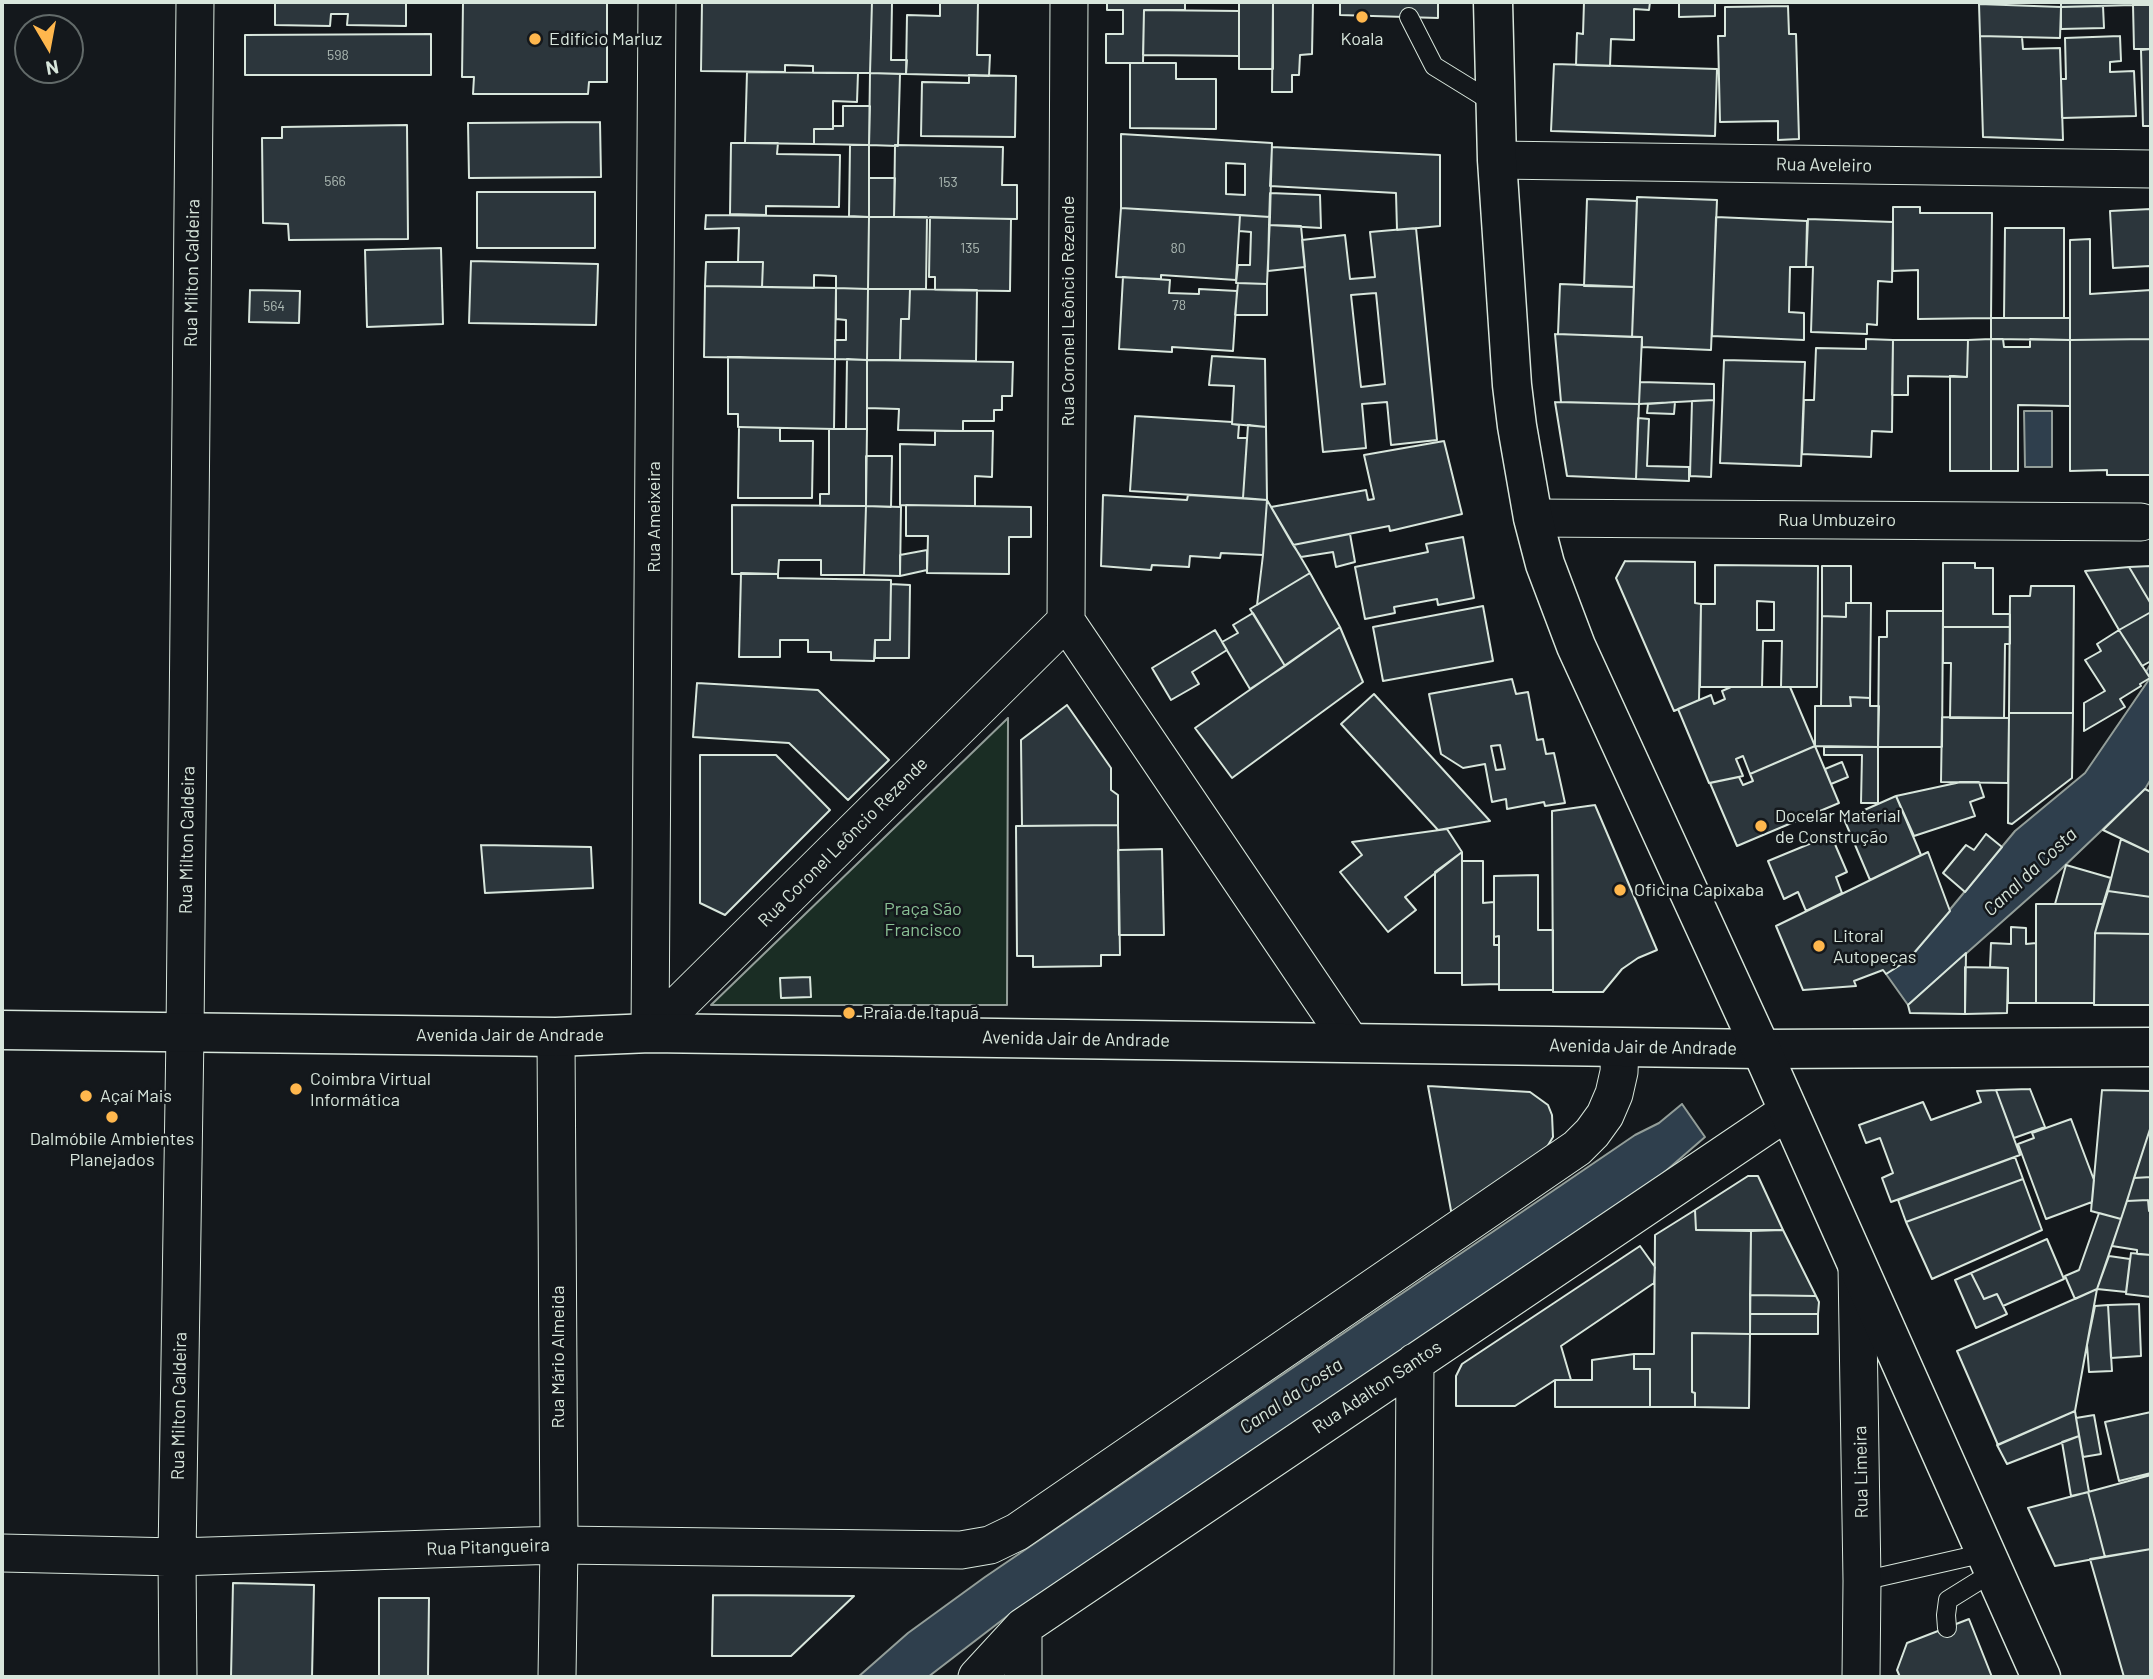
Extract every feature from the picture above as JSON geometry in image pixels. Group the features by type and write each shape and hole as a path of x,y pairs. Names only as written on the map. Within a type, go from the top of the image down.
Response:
{"main road":[{"path":"1493,2 1494,104 1512,385 1533,518 1545,564 1576,646 1761,1049 2040,1677"},
{"name":"Avenida Jair de Andrade","path":"2,1030 556,1038 650,1033 1761,1049 2151,1047"}],"street":[{"name":"Rua Milton Caldeira","path":"178,1677 177,1558 195,2"},
{"name":"Rua Ameixeira","path":"650,1033 657,2"},
{"name":"Rua Coronel Leôncio Rezende","path":"650,1033 1066,621 1069,2"},
{"name":"Rua Aveleiro","path":"1497,160 2151,169"},
{"name":"Rua Umbuzeiro","path":"1533,518 2141,522"},
{"path":"1066,621 1352,1043"},
{"name":"Rua Mário Almeida","path":"556,1038 559,1545 557,1677"},
{"name":"Rua Pitangueira","path":"2,1553 177,1558 559,1545 961,1550 990,1545 1017,1532 1577,1149 1605,1115 1614,1094 1619,1072 1620,1047"},
{"name":"Rua Adalton Santos","path":"977,1677 1023,1627 1788,1111"},
{"name":"Rua Limeira","path":"1857,1266 1861,1677"},
{"path":"1413,1677 1415,1362"},
{"path":"1023,1627 1023,1677"}],"lane":[{"path":"1409,17 1434,66 1494,104"},
{"path":"1862,1581 1989,1563"},
{"path":"1947,1628 1948,1600 1989,1563"}],"green space":[{"name":"Praça São Francisco","path":"1008,718 1007,1005 711,1005"}],"water":[{"path":"2024,411 2052,411 2052,467 2025,467"},
{"name":"Canal da Costa","path":"2151,663 2151,779 2145,789 2057,873 1908,1005 1886,974 1908,960 2015,831 2085,773 2150,678 2146,672"},
{"name":"Canal da Costa","path":"1682,1104 1705,1137 1660,1176 1010,1614 928,1677 858,1677 908,1633 985,1577 1635,1135 1659,1123"}],"building":[{"path":"275,2 406,2 406,26 347,25 348,14 331,14 330,26 275,25"},
{"name":"Edifício Marluz","path":"463,2 607,2 607,82 589,82 588,94 473,94 474,77 462,77"},
{"path":"702,2 872,2 870,73 813,73 813,66 785,65 785,72 701,71"},
{"path":"872,2 892,3 891,60 907,60 906,74 870,73"},
{"path":"940,2 978,2 977,55 990,55 989,76 906,74 907,15 940,16"},
{"path":"1107,2 1185,2 1185,10 1144,10 1143,63 1106,63 1106,34 1123,34 1123,10 1107,10"},
{"path":"1239,2 1273,2 1273,69 1239,69"},
{"path":"1273,2 1313,2 1312,54 1300,55 1299,75 1292,75 1292,92 1272,92"},
{"path":"1340,2 1438,2 1438,18 1340,15"},
{"path":"1584,2 1650,2 1649,10 1634,9 1634,40 1611,39 1610,66 1576,65 1577,33 1583,34"},
{"path":"1679,2 1715,2 1715,16 1679,17"},
{"path":"2061,2 2133,2 2133,5 2061,7"},
{"path":"1979,4 2061,7 2060,38 1980,36"},
{"path":"2133,5 2151,5 2151,49 2134,49"},
{"path":"1788,6 1789,34 1796,34 1799,139 1778,140 1778,121 1720,122 1718,36 1725,36 1725,7"},
{"path":"2103,6 2104,28 2061,29 2061,7"},
{"path":"1144,10 1239,11 1239,56 1143,55"},
{"path":"431,34 431,75 245,75 245,35"},
{"path":"1980,36 2022,37 2023,49 2060,48 2063,140 1983,137"},
{"path":"2120,36 2121,61 2110,62 2110,72 2134,71 2136,116 2062,118 2061,79 2066,79 2065,38"},
{"path":"2151,49 2151,126 2143,126 2141,50"},
{"path":"1130,63 1176,63 1176,79 1216,79 1216,129 1130,128"},
{"path":"1554,64 1717,69 1715,136 1551,131"},
{"path":"747,72 858,73 857,102 833,101 833,129 814,129 814,144 745,143"},
{"path":"870,73 900,74 898,146 869,145"},
{"path":"969,75 1016,76 1015,137 921,136 922,82 969,83"},
{"path":"843,106 870,106 869,145 814,144 814,129 843,126"},
{"path":"600,122 601,177 469,178 468,123"},
{"path":"407,125 408,239 289,240 288,224 263,223 262,138 282,138 282,127"},
{"path":"1121,134 1272,143 1270,217 1121,208","holes":["1226,163 1245,164 1245,195 1226,194"]},
{"path":"731,143 778,143 777,154 840,155 839,207 766,206 766,215 730,214"},
{"path":"850,145 869,145 869,217 849,216"},
{"path":"895,145 1003,147 1002,185 1017,185 1017,219 894,217"},
{"path":"1272,147 1440,155 1440,226 1397,230 1396,193 1270,186"},
{"path":"869,178 895,178 894,217 869,217"},
{"path":"477,192 595,192 595,248 477,248"},
{"path":"1270,193 1320,195 1321,228 1269,225"},
{"path":"1637,197 1717,200 1711,350 1642,347 1642,337 1632,337"},
{"path":"1587,199 1637,201 1634,287 1584,286"},
{"path":"1893,207 1920,207 1920,213 1992,213 1991,318 1918,319 1918,270 1893,271"},
{"path":"1121,208 1240,215 1236,280 1161,275 1161,279 1116,277"},
{"path":"2151,209 2151,281 2150,266 2113,268 2110,211"},
{"path":"706,215 869,217 868,289 836,288 836,276 814,275 814,288 762,287 763,262 738,262 739,228 705,229"},
{"path":"1240,215 1270,217 1267,284 1236,283 1238,265 1250,265 1251,232 1239,231"},
{"path":"869,217 927,217 926,289 868,289"},
{"path":"930,217 1011,219 1010,291 935,290 935,277 929,277"},
{"path":"1716,217 1807,221 1806,267 1790,267 1789,312 1804,313 1804,340 1712,336"},
{"path":"1808,219 1893,222 1892,282 1878,281 1877,325 1867,324 1867,334 1811,332 1813,267 1806,267"},
{"path":"1269,225 1301,226 1305,267 1268,271"},
{"path":"1416,228 1437,440 1391,445 1387,402 1362,404 1366,448 1323,452 1302,240 1345,235 1350,279 1375,277 1370,232","holes":["1376,293 1385,384 1361,387 1351,295"]},
{"path":"2005,228 2064,228 2064,318 2004,318"},
{"path":"2090,239 2090,294 2151,290 2151,339 2070,340 2070,240"},
{"path":"441,248 443,324 367,327 365,250"},
{"path":"471,261 598,264 596,325 469,323"},
{"path":"706,262 763,262 762,287 705,286"},
{"path":"1123,277 1170,280 1169,293 1199,294 1199,289 1237,291 1233,351 1172,347 1172,352 1119,349"},
{"path":"1238,283 1267,284 1267,315 1235,315"},
{"path":"1560,284 1634,287 1632,337 1558,334"},
{"path":"705,286 836,288 835,359 704,357"},
{"path":"836,288 868,289 867,360 835,359 835,340 846,340 846,320 836,319"},
{"path":"868,289 910,289 909,319 901,319 900,360 867,360"},
{"path":"910,289 977,290 976,361 900,360 901,319 909,319"},
{"path":"250,290 300,291 299,323 249,322"},
{"path":"1991,318 2070,318 2070,340 1991,339"},
{"path":"1555,334 1642,337 1639,404 1561,402"},
{"path":"1866,339 1893,340 1892,432 1872,431 1871,457 1802,454 1804,400 1814,400 1816,348 1866,349"},
{"path":"1991,339 2003,339 2004,347 2030,347 2030,339 2070,340 2070,406 2018,405 2018,471 1991,471"},
{"path":"1991,339 1991,471 1950,471 1950,376 1967,377 1968,340"},
{"path":"2151,339 2151,475 2107,475 2107,470 2070,471 2070,340"},
{"path":"1893,340 1968,340 1967,377 1908,376 1908,395 1892,395"},
{"path":"1212,356 1265,359 1266,427 1232,424 1234,386 1209,385"},
{"path":"728,357 835,359 834,429 738,427 738,414 728,414"},
{"path":"847,359 867,360 867,429 846,429"},
{"path":"867,360 1013,362 1012,396 1002,396 1002,410 994,410 994,421 963,421 963,431 898,430 899,409 867,408"},
{"path":"1724,360 1805,362 1801,466 1720,463"},
{"path":"1640,382 1714,384 1714,400 1639,404"},
{"path":"1714,400 1711,477 1690,476 1692,401"},
{"path":"1555,402 1639,404 1636,479 1567,476"},
{"path":"1675,402 1674,414 1647,413 1648,404"},
{"path":"1135,416 1232,422 1239,425 1238,438 1247,438 1243,498 1130,491"},
{"path":"1638,418 1649,419 1647,466 1689,467 1689,481 1636,479"},
{"path":"1248,425 1266,427 1267,500 1243,498"},
{"path":"739,427 780,428 780,441 813,441 812,498 738,498"},
{"path":"829,429 867,429 866,506 820,506 820,494 829,494"},
{"path":"935,431 993,431 992,477 975,476 975,506 900,505 900,444 935,445"},
{"path":"1444,441 1462,514 1390,531 1389,526 1293,545 1271,507 1366,490 1368,500 1374,499 1364,455"},
{"path":"866,456 892,456 891,507 866,506"},
{"path":"1103,495 1187,500 1188,495 1267,500 1263,555 1221,553 1220,558 1190,556 1189,567 1152,565 1151,570 1101,566"},
{"path":"1267,500 1310,573 1257,605 1263,555"},
{"path":"732,505 866,506 864,575 821,575 821,560 779,560 778,574 732,574"},
{"path":"906,505 1031,507 1031,537 1009,537 1009,574 927,573 928,536 906,536"},
{"path":"866,506 901,507 900,576 864,575"},
{"path":"1350,534 1355,562 1336,567 1333,552 1301,557 1293,545"},
{"path":"1463,537 1474,598 1438,605 1437,599 1394,607 1395,613 1365,619 1355,567 1428,552 1426,544"},
{"path":"927,550 927,570 900,576 900,555"},
{"path":"1625,561 1695,562 1695,603 1701,604 1699,700 1674,711 1616,578"},
{"path":"1943,563 1975,563 1975,568 1993,568 1993,614 2010,614 2010,627 1943,627"},
{"path":"1715,565 1818,566 1817,687 1781,687 1782,641 1763,641 1762,687 1700,687 1701,604 1715,604","holes":["1757,601 1774,602 1774,630 1757,630"]},
{"path":"1822,566 1851,566 1851,603 1846,603 1846,617 1822,616"},
{"path":"2151,566 2151,604 2129,567"},
{"path":"2129,567 2151,604 2151,612 2119,630 2085,571"},
{"path":"741,573 778,574 778,578 891,580 890,640 875,640 874,661 831,660 831,652 808,652 808,640 780,640 780,657 739,657"},
{"path":"1310,573 1340,627 1285,666 1250,609"},
{"path":"891,584 910,585 909,658 875,658 875,640 890,640"},
{"path":"2031,586 2074,586 2073,713 2009,713 2010,596 2030,596"},
{"path":"1846,603 1871,603 1870,698 1850,697 1851,706 1821,706 1822,616 1846,617"},
{"path":"1483,606 1493,661 1383,681 1373,627"},
{"path":"1887,611 1943,611 1942,747 1878,747 1879,637 1887,637"},
{"path":"2151,612 2151,661 2142,666 2119,630"},
{"path":"1253,613 1285,666 1250,689 1222,642 1238,633 1233,625"},
{"path":"1340,627 1363,682 1232,778 1195,728"},
{"path":"1943,627 2010,627 2010,644 2005,644 2004,718 1950,718 1951,663 1943,663"},
{"path":"1215,630 1227,650 1192,672 1199,684 1171,700 1152,668"},
{"path":"2119,630 2150,678 2120,699 2125,707 2084,731 2084,703 2105,691 2085,660 2101,651 2097,644"},
{"path":"1512,679 1516,694 1528,692 1537,740 1543,739 1546,754 1554,753 1565,803 1545,806 1544,802 1507,809 1506,799 1492,802 1485,764 1463,768 1441,754 1429,694","holes":["1500,745 1505,769 1496,770 1491,746"]},
{"path":"697,683 818,690 889,760 848,800 789,743 693,737"},
{"path":"1731,687 1790,687 1815,746 1750,774 1743,756 1736,759 1743,776 1709,783 1678,709 1711,695 1714,704 1725,699 1722,691"},
{"path":"1374,694 1490,821 1438,830 1341,724"},
{"path":"1850,697 1870,698 1870,706 1879,706 1878,747 1815,746 1815,706 1851,706"},
{"path":"1067,705 1111,768 1111,790 1118,795 1118,825 1022,826 1021,740"},
{"path":"2009,713 2073,713 2072,778 2012,824 2008,823"},
{"path":"1942,717 2009,718 2008,783 1941,782"},
{"path":"1815,746 1839,803 1737,846 1710,783 1739,777 1743,785 1753,781 1750,774"},
{"path":"1824,747 1878,747 1878,803 1861,803 1862,755 1824,755"},
{"path":"700,755 776,755 830,810 725,915 700,903"},
{"path":"1842,762 1848,777 1831,784 1825,769"},
{"path":"1961,782 1979,782 1984,797 1970,802 1975,816 1914,836 1896,796"},
{"path":"2145,789 2151,792 2151,853 2103,830"},
{"path":"1896,796 1921,855 1870,880 1844,819"},
{"path":"1595,805 1657,950 1622,969 1603,992 1553,992 1552,811"},
{"path":"1118,825 1120,955 1101,955 1101,966 1033,967 1033,956 1017,956 1016,826"},
{"path":"1447,829 1462,852 1405,897 1416,910 1388,932 1340,872 1362,855 1352,842"},
{"path":"1986,834 2002,847 1965,892 1943,873 1966,845 1974,850"},
{"path":"1831,835 1847,872 1836,877 1842,893 1806,911 1798,892 1784,899 1768,861"},
{"path":"2121,839 2151,853 2151,897 2108,891"},
{"path":"481,845 591,847 593,888 485,893"},
{"path":"1162,849 1164,935 1119,935 1118,850"},
{"path":"1462,852 1462,973 1435,973 1435,872"},
{"path":"1928,852 1950,911 1908,960 1886,974 1883,970 1854,981 1856,986 1803,990 1776,926"},
{"path":"1462,861 1483,861 1483,903 1494,902 1494,945 1499,945 1499,984 1462,985"},
{"path":"2066,865 2111,878 2103,904 2055,904"},
{"path":"1538,875 1538,930 1553,930 1553,990 1499,990 1499,936 1494,937 1494,876"},
{"path":"2108,891 2151,897 2151,934 2095,933"},
{"path":"2036,904 2103,904 2095,933 2094,1003 2036,1003"},
{"path":"2011,927 2026,928 2026,944 2036,943 2036,1003 2008,1003 2008,968 1990,967 1991,943 2011,944"},
{"path":"2095,933 2151,934 2151,1005 2094,1005"},
{"path":"1966,953 1965,1014 1910,1013 1908,1005"},
{"path":"1965,967 2008,968 2007,1013 1965,1014"},
{"path":"810,977 811,997 781,998 780,978"},
{"path":"1428,1086 1530,1092 1548,1105 1552,1115 1553,1137 1547,1147 1452,1216"},
{"path":"2030,1089 2045,1127 2014,1138 1996,1090"},
{"path":"1996,1090 2020,1155 1891,1202 1882,1178 1893,1173 1880,1138 1866,1143 1859,1125 1923,1102 1931,1120 1981,1102 1977,1091"},
{"path":"2102,1090 2151,1091 2151,1126 2121,1219 2091,1211"},
{"path":"2071,1119 2094,1180 2092,1202 2046,1219 2018,1144 2034,1138 2032,1133"},
{"path":"2151,1126 2151,1177 2134,1178"},
{"path":"2015,1157 2023,1179 1906,1222 1898,1200"},
{"path":"1748,1176 1758,1176 1783,1230 1696,1230 1695,1210"},
{"path":"2151,1177 2149,1211 2148,1200 2127,1201 2134,1178"},
{"path":"2023,1179 2042,1230 1932,1279 1906,1222"},
{"path":"2148,1200 2151,1211 2151,1255 2137,1254 2137,1250 2112,1246 2127,1201"},
{"path":"1695,1210 1696,1230 1751,1231 1750,1334 1692,1333 1692,1392 1695,1393 1695,1407 1650,1407 1650,1369 1634,1369 1634,1354 1654,1354 1655,1235"},
{"path":"2099,1213 2121,1219 2097,1289 2075,1299 2065,1276 2079,1270"},
{"path":"1783,1230 1816,1296 1750,1295 1751,1231"},
{"path":"2047,1239 2064,1279 2003,1306 1997,1294 1984,1299 1971,1273"},
{"path":"1640,1246 1655,1267 1654,1283 1561,1346 1571,1380 1555,1380 1515,1406 1456,1406 1456,1376 1462,1364"},
{"path":"2131,1253 2151,1255 2151,1297 2126,1294"},
{"path":"2109,1256 2130,1259 2126,1292 2097,1289"},
{"path":"1971,1273 1984,1299 1997,1294 2007,1314 1976,1328 1955,1280"},
{"path":"2097,1289 2075,1411 1998,1445 1957,1351"},
{"path":"1750,1295 1816,1296 1819,1302 1818,1314 1750,1314"},
{"path":"2139,1304 2141,1356 2111,1358 2108,1305"},
{"path":"2108,1305 2112,1371 2089,1372 2087,1345 2095,1306"},
{"path":"1750,1314 1818,1314 1818,1334 1750,1334"},
{"path":"1692,1333 1750,1334 1749,1408 1695,1407 1695,1393 1692,1392"},
{"path":"1634,1354 1634,1369 1650,1369 1650,1407 1555,1407 1555,1380 1592,1380 1592,1360"},
{"path":"2075,1411 2079,1436 2007,1464 1997,1445"},
{"path":"2151,1412 2151,1473 2119,1481 2105,1422"},
{"path":"2094,1415 2101,1454 2083,1457 2076,1418"},
{"path":"2079,1436 2089,1492 2071,1496 2062,1442"},
{"path":"2151,1475 2151,1549 2105,1557 2088,1492"},
{"path":"2088,1492 2105,1557 2055,1566 2028,1508"},
{"path":"2151,1549 2151,1677 2124,1677 2090,1559"},
{"path":"233,1583 314,1585 312,1677 231,1677"},
{"path":"713,1595 854,1596 791,1656 712,1656"},
{"path":"379,1598 429,1598 428,1677 379,1677"},
{"path":"1969,1619 1992,1677 1900,1677 1897,1670 1907,1643"}],"place":[{"name":"Koala","path":"1362,17"},
{"name":"Edifício Marluz","path":"535,39"},
{"name":"Docelar Material de Construção","path":"1761,826"},
{"name":"Oficina Capixaba","path":"1620,890"},
{"name":"Litoral Autopeças","path":"1819,946"},
{"name":"Praia de Itapuã","path":"849,1013"},
{"name":"Coimbra Virtual Informática","path":"296,1089"},
{"name":"Açaí Mais","path":"86,1096"},
{"name":"Dalmóbile Ambientes Planejados","path":"112,1117"}]}
